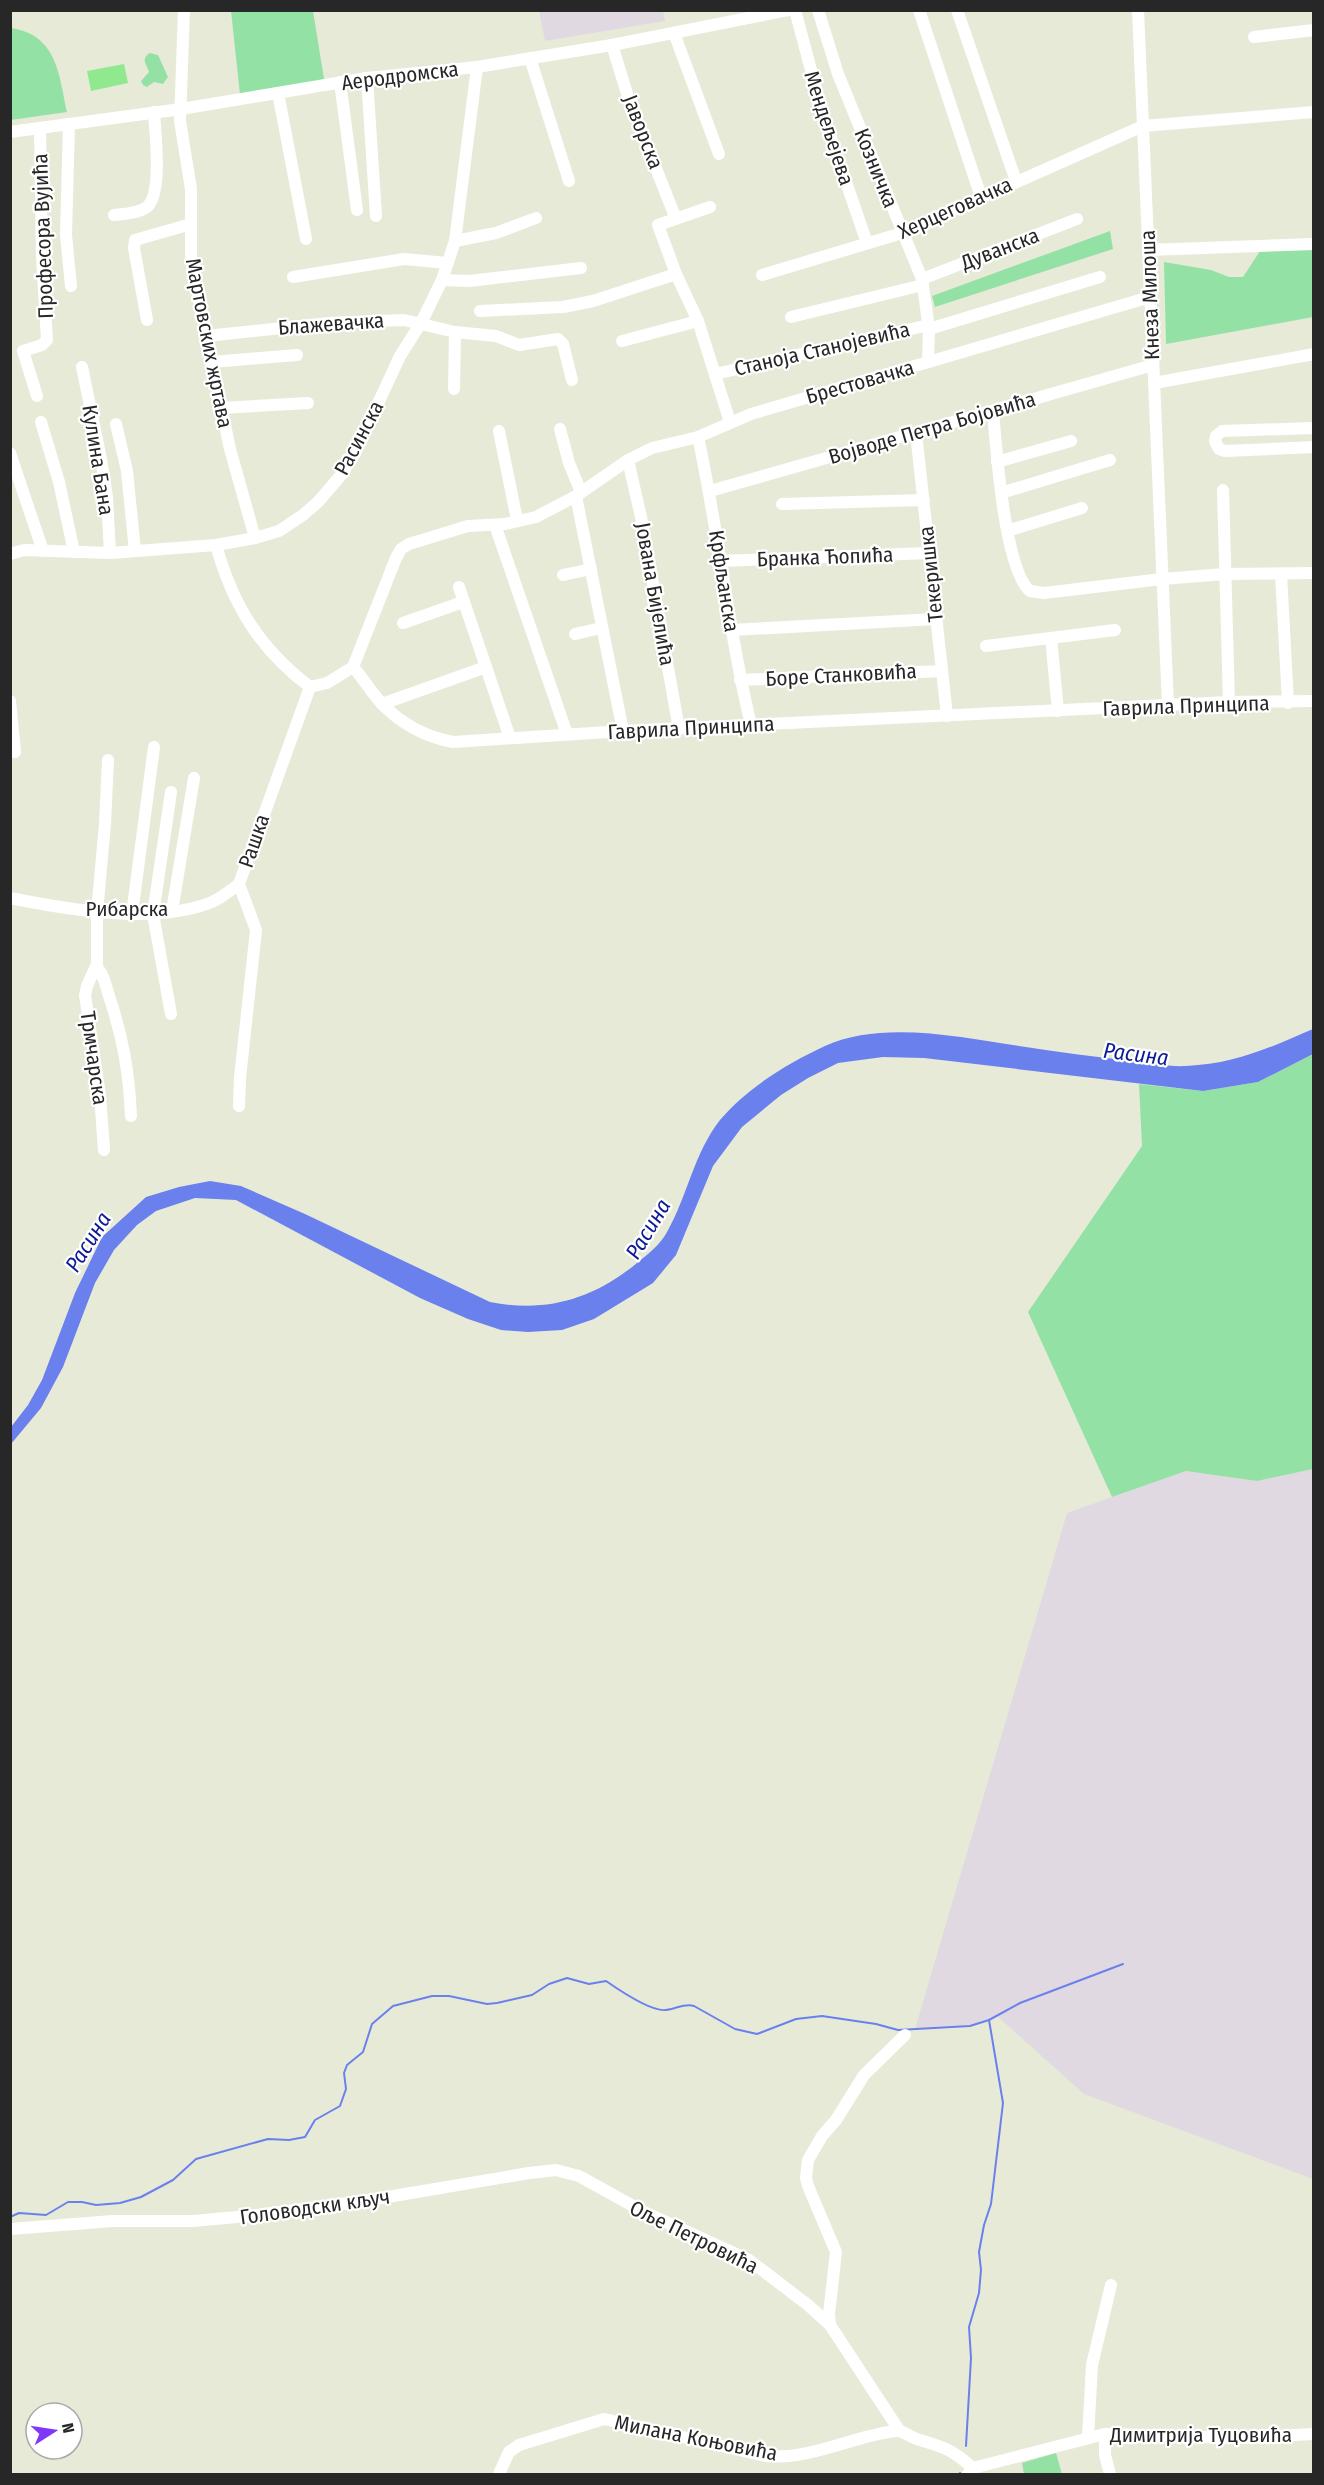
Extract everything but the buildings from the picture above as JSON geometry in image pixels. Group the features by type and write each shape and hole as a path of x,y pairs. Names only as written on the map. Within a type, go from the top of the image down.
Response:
{"street":[{"name":"Мартовских жртава","path":"184,10 180,121 190,189 191,261 230,448 255,538"},
{"name":"Аеродромска","path":"10,132 181,109 367,78 477,67 612,45 788,10"},
{"name":"Мендељејева","path":"795,10 823,115 867,243"},
{"name":"Козничка","path":"818,10 838,74 923,282 929,327 928,362"},
{"path":"919,10 981,197"},
{"path":"957,10 1016,181"},
{"name":"Кнеза Милоша","path":"1138,10 1168,705"},
{"path":"1254,37 1314,30"},
{"path":"674,33 719,153"},
{"name":"Јаворска","path":"612,45 629,100 676,219"},
{"path":"530,58 569,181"},
{"name":"Расинска","path":"10,554 24,550 110,553 216,545 279,531 303,515 342,474 365,432 400,356 421,323 442,280 455,241 477,67"},
{"path":"367,78 376,216"},
{"path":"340,82 357,210"},
{"path":"278,93 306,239"},
{"path":"114,215 145,208 151,201 156,177 154,112"},
{"name":"Херцеговачка","path":"762,275 902,233 1143,126 1314,112"},
{"path":"69,124 66,235 71,286"},
{"name":"Професора Вујића","path":"37,396 23,351 42,345 47,340 42,257 40,128"},
{"path":"710,207 658,225 676,274 698,321 730,422"},
{"path":"455,241 496,233 536,218"},
{"name":"Дуванска","path":"791,317 923,282 1077,219"},
{"path":"147,320 134,248 135,240 190,224"},
{"path":"1148,250 1314,244"},
{"path":"293,277 404,259 447,263"},
{"path":"442,280 469,281 582,268"},
{"path":"480,311 563,307 602,298 676,274"},
{"name":"Станоја Станојевића","path":"715,374 929,327 1100,277"},
{"name":"Брестовачка","path":"353,668 390,571 401,549 409,544 468,526 495,525 536,517 579,494 628,460 652,448 698,437 730,422 1150,297"},
{"name":"Блажевачка","path":"206,336 329,323 404,320 456,332 496,336 519,345 561,340 572,380"},
{"path":"622,341 698,321"},
{"path":"454,389 456,332"},
{"path":"1154,383 1314,354"},
{"path":"211,362 297,355"},
{"name":"Војводе Петра Бојовића","path":"710,491 1153,365"},
{"name":"Кулина Бана","path":"82,368 107,497 110,553"},
{"path":"222,408 308,403"},
{"path":"993,411 1006,531 1022,579 1030,591 1044,593 1225,574 1314,573"},
{"path":"41,422 59,482 74,552"},
{"path":"117,424 127,471 135,551"},
{"path":"1314,428 1222,431 1218,433 1215,441 1219,449 1225,451 1314,447"},
{"path":"560,429 579,494 601,628 623,731"},
{"path":"500,431 517,520"},
{"name":"Текеришка","path":"916,433 947,716"},
{"name":"Крфљанска","path":"698,437 710,491 740,680 752,725"},
{"path":"997,462 1071,441"},
{"path":"10,453 43,551"},
{"name":"Јована Бијелића","path":"628,460 641,517 679,729"},
{"path":"1001,493 1110,460"},
{"path":"1223,490 1229,702"},
{"path":"782,504 924,500"},
{"path":"1006,531 1082,508"},
{"path":"495,525 567,734"},
{"path":"216,545 235,601 284,668 310,687 327,683 353,668"},
{"name":"Бранка Ћопића","path":"720,561 930,554"},
{"path":"563,575 591,569"},
{"path":"1281,574 1288,703"},
{"path":"459,587 510,738"},
{"path":"403,623 463,602"},
{"path":"732,630 936,619"},
{"path":"575,634 601,628"},
{"path":"986,646 1115,630"},
{"path":"1051,638 1058,711"},
{"path":"382,704 486,667"},
{"name":"Гаврила Принципа","path":"353,668 368,683 382,704 410,727 435,739 453,742 623,731 1229,702 1314,701"},
{"name":"Боре Станковића","path":"740,680 942,671"},
{"name":"Рашка","path":"239,1106 256,930 239,884 310,687"},
{"path":"10,701 15,752"},
{"path":"132,914 154,747"},
{"name":"Трмчарска","path":"104,1150 100,1095 85,995 96,967 97,912 108,760"},
{"path":"172,911 194,778"},
{"path":"171,792 153,914 171,1014"},
{"name":"Рибарска","path":"10,898 97,912 153,914 212,902 239,884"},
{"name":"Трмчарска","path":"96,967 100,971 124,1042 131,1116"},
{"path":"830,2325 829,2314 836,2252 808,2186 806,2178 808,2160 864,2075 905,2035"},
{"name":"Головодски кључ","path":"10,2229 113,2221 193,2221 248,2216 358,2202 556,2170 579,2176 613,2196"},
{"name":"Оље Петровића","path":"613,2196 749,2260 808,2305 830,2325 899,2430"},
{"name":"Димитрија Туцовића","path":"1088,2437 1092,2365 1111,2286"},
{"name":"Милана Коњовића","path":"499,2475 509,2452 519,2445 604,2419 766,2456 781,2457 803,2454 899,2430"},
{"path":"899,2430 949,2449 970,2471"},
{"path":"1105,2434 1105,2455 1110,2475"},
{"name":"Димитрија Туцовића","path":"970,2471 1105,2434 1235,2438 1314,2434"}],"shaded area":[{"path":"539,11 663,11 665,21 545,41"},
{"path":"1313,1469 1313,2179 1084,2094 997,2016 970,2026 915,2029 1067,1513 1186,1471 1257,1481"}],"green space":[{"path":"231,11 313,11 326,91 241,104"},
{"path":"11,28 26,32 47,48 58,71 67,112 11,120"},
{"path":"150,53 158,55 168,77 163,84 154,82 147,87 141,81 149,72 145,57"},
{"path":"124,64 128,83 91,91 87,71"},
{"path":"1110,231 1113,249 935,307 932,296"},
{"path":"1312,249 1313,317 1166,344 1164,262 1211,270 1229,277 1243,277 1260,251"},
{"path":"1313,1054 1313,1469 1257,1481 1186,1471 1112,1497 1028,1312 1142,1146 1139,1084 1203,1091 1258,1082"},
{"path":"1056,2453 1062,2474 1024,2474 1022,2463"}],"water":[{"path":"1313,1029 1313,1054 1258,1082 1203,1091 924,1058 883,1057 838,1063 781,1095 742,1127 713,1166 676,1255 653,1283 594,1319 562,1330 528,1332 501,1330 468,1319 420,1298 236,1200 195,1198 156,1211 137,1225 114,1250 95,1283 63,1367 41,1408 11,1444 11,1427 28,1405 42,1380 75,1293 102,1237 146,1197 210,1181 241,1186 490,1302 531,1306 550,1304 586,1294 603,1286 654,1249 667,1232 703,1147 720,1120 743,1097 769,1077 825,1046 847,1038 896,1032 947,1035 1090,1056 1186,1066 1204,1065 1236,1058 1266,1049"}],"waterway":[{"path":"10,2217 19,2213 46,2215 68,2202 96,2205 120,2203 141,2197 173,2180 196,2159 268,2139 289,2140 305,2137 315,2120 340,2106 346,2089 344,2073 347,2065 363,2052 372,2024 393,2006 432,1996 449,1996 487,2004 497,2003 532,1995 549,1984 567,1978 589,1984 606,1981 635,2000 660,2010 687,2005 694,2006 735,2029 757,2034 796,2019 822,2016 876,2024 898,2030 970,2026 989,2020 1020,2003 1123,1964"},
{"path":"966,2446 971,2358 969,2327 979,2293 981,2270 979,2252 991,2204 1003,2103 989,2020"}],"water label":[{"name":"Расина","path":"1136,1054"},
{"name":"Расина","path":"648,1229"},
{"name":"Расина","path":"88,1242"}]}
